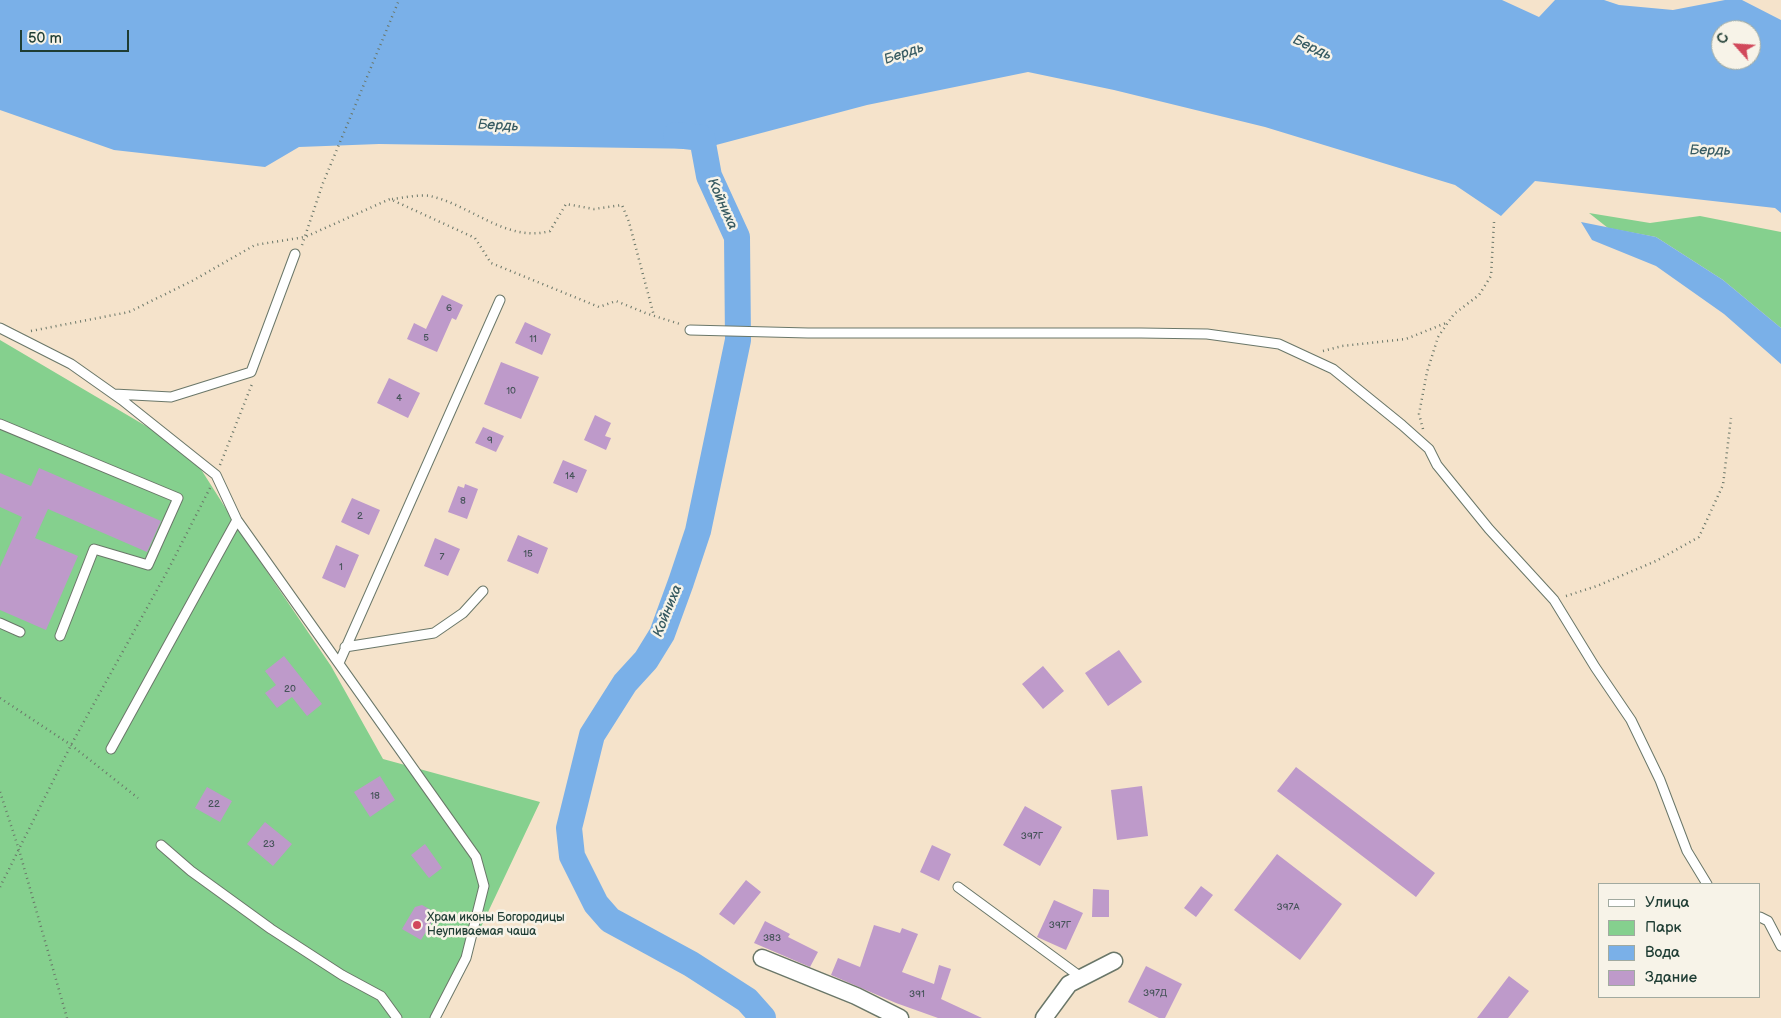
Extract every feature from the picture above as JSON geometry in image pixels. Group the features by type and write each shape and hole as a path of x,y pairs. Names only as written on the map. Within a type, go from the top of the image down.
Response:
{"street":[{"path":"762,958 856,996 900,1018"},
{"path":"1044,1018 1069,984 1114,961"}],"lane":[{"path":"114,394 171,397 251,372 296,254"},
{"path":"339,663 500,300"},
{"path":"0,328 71,364 114,394 216,474 237,520 476,857 484,886 466,958 435,1018"},
{"path":"690,330 808,333 1207,334 1279,344 1333,369 1429,449 1437,465 1489,529 1554,600 1595,667 1631,720 1660,780 1687,851 1706,883"},
{"path":"0,424 178,498 148,565 94,549 60,636"},
{"path":"111,749 237,520"},
{"path":"346,647 434,633 463,613 483,591"},
{"path":"0,622 20,632"},
{"path":"161,845 191,872 271,929 342,975 381,996 397,1018"},
{"path":"958,886 1082,978"},
{"path":"1761,917 1768,921 1781,946"}],"path":[{"path":"323,183 399,0"},
{"path":"14,335 129,312 192,281 254,245 305,237 390,199 429,196 468,210 505,229 536,235 550,231 566,204 594,209 622,204 629,222 654,316"},
{"path":"390,199 475,238 491,263 599,306 616,301 654,316 676,322 690,330"},
{"path":"1429,449 1419,414 1427,372 1438,337 1454,314 1479,295 1491,276 1494,222"},
{"path":"1304,356 1342,346 1406,338 1448,323"},
{"path":"1554,600 1597,586 1656,561 1699,537 1723,484 1731,418"},
{"path":"0,698 70,745 138,798"},
{"path":"0,792 19,850 67,1018"}],"green space":[{"path":"1589,213 1650,223 1700,216 1781,232 1781,328 1723,280 1656,237 1608,228"},
{"path":"0,340 190,452 249,545 331,666 383,759 540,802 438,1018 0,1018"}],"water":[{"name":"Бердь","path":"0,0 1502,0 1539,17 1555,0 1604,0 1619,5 1673,10 1725,0 1742,0 1781,20 1781,213 1775,208 1535,181 1501,216 1455,185 1265,127 1114,90 1028,72 867,105 701,149 379,144 299,147 265,167 114,150 0,110"},
{"path":"1581,222 1656,237 1723,280 1781,328 1781,364 1724,314 1656,266 1592,240"}],"building":[{"path":"442,295 463,305 456,320 452,318 437,352 407,339 414,323 426,329"},
{"path":"525,322 551,334 542,355 515,343"},
{"path":"501,362 539,377 521,419 484,404"},
{"path":"389,378 420,393 408,418 377,403"},
{"path":"595,415 611,423 605,436 611,438 606,450 584,440"},
{"path":"483,427 504,436 496,452 475,443"},
{"path":"563,460 587,470 577,493 553,483"},
{"path":"39,468 161,521 147,552 48,509 35,538 78,556 46,630 0,610 0,567 22,517 0,507 0,473 31,486"},
{"path":"465,484 478,489 467,519 448,512 458,486 464,488"},
{"path":"352,498 380,510 369,535 341,522"},
{"path":"518,535 548,548 538,574 507,561"},
{"path":"435,538 460,549 448,576 424,566"},
{"path":"336,545 359,555 345,588 322,578"},
{"path":"1119,650 1142,682 1108,706 1085,673"},
{"path":"284,656 322,704 307,716 292,697 277,708 265,693 276,685 265,671"},
{"path":"1043,666 1064,691 1043,709 1022,684"},
{"path":"1296,767 1435,873 1416,897 1277,791"},
{"path":"380,776 395,800 370,817 354,792"},
{"path":"1142,786 1148,836 1117,840 1111,790"},
{"path":"207,787 232,801 220,822 195,808"},
{"path":"1025,806 1062,827 1040,866 1003,845"},
{"path":"265,822 292,844 273,866 247,844"},
{"path":"425,844 442,868 429,878 411,855"},
{"path":"932,845 951,854 939,881 920,872"},
{"path":"1277,854 1342,904 1300,960 1234,910"},
{"path":"746,880 761,892 734,925 719,914"},
{"path":"1201,886 1213,895 1196,917 1184,908"},
{"path":"1093,889 1109,890 1109,917 1092,917"},
{"path":"1054,900 1083,913 1066,950 1037,937"},
{"name":"Храм иконы Богородицы Неупиваемая чаша","path":"422,905 431,910 433,920 421,940 402,929 415,907"},
{"path":"765,921 790,934 788,937 818,952 810,967 754,943"},
{"path":"874,925 900,933 902,928 918,934 902,972 934,984 939,965 951,969 941,999 982,1018 938,1018 896,1003 831,975 838,958 860,967"},
{"path":"1146,966 1182,984 1165,1018 1159,1018 1128,1002"},
{"path":"1509,976 1529,991 1508,1018 1477,1018"}],"waterway":[{"name":"Койниха","path":"676,135 702,138 709,176 737,237 738,340 698,531 681,582 662,634 646,660 625,683 592,735 569,828 572,856 596,904 610,920 691,964 747,1000 763,1018"}],"place":[{"name":"Храм иконы Богородицы Неупиваемая чаша","path":"417,925"}]}
